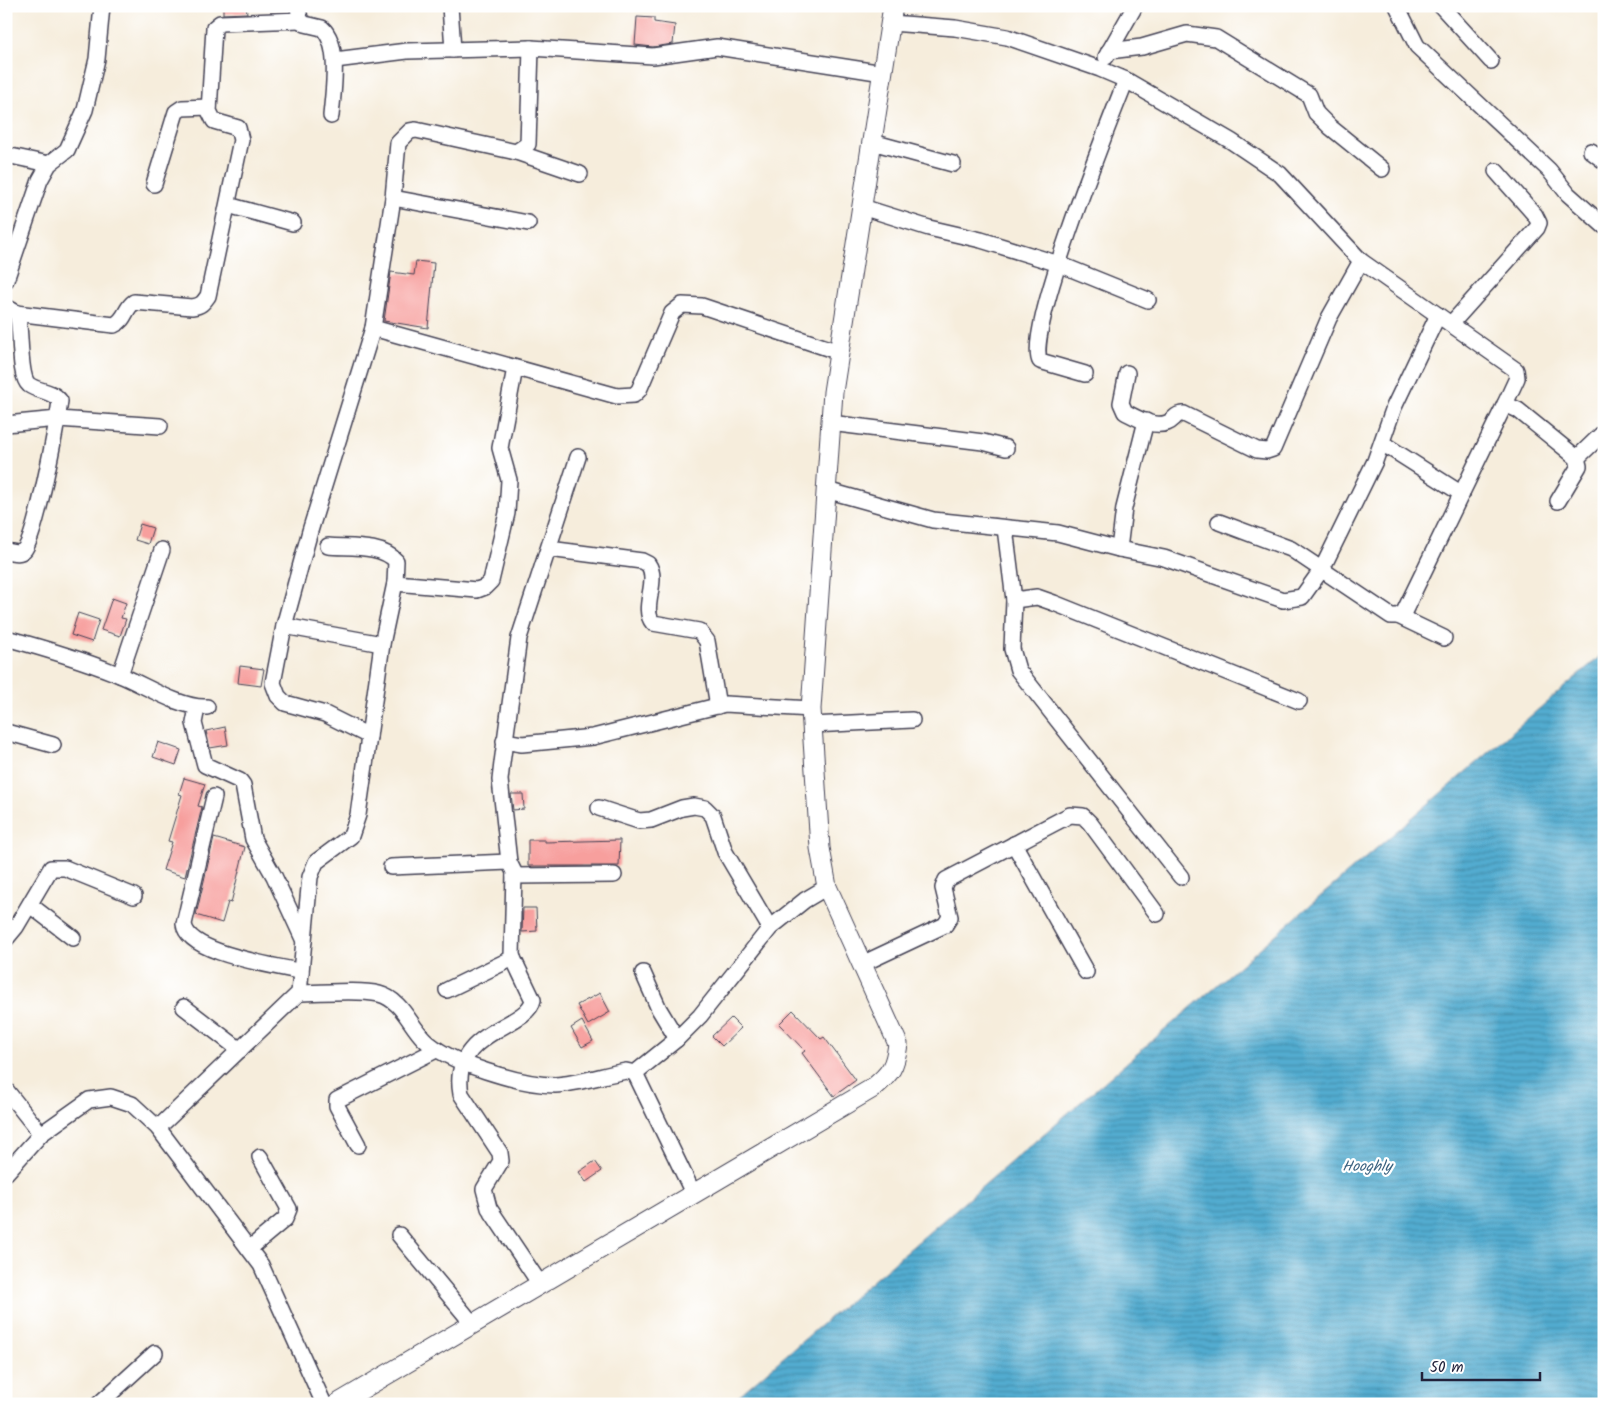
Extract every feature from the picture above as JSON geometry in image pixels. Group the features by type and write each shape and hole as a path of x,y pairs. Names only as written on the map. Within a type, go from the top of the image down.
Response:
{"street":[{"path":"6,280 40,180 49,164 67,150 85,110 97,59 102,6"},
{"path":"450,6 453,50"},
{"path":"1100,69 1135,6"},
{"path":"1397,6 1417,46 1549,170 1568,194 1604,226"},
{"path":"1441,6 1491,61"},
{"path":"11,310 114,325 124,318 130,305 134,302 192,307 200,306 208,296 241,140 240,131 234,126 214,122 211,118 209,107 214,28 217,24 299,13 326,31 334,60 332,116"},
{"path":"337,1404 873,1088 890,1074 896,1062 898,1044 827,887 820,848 811,717 830,423 839,352 892,15 1007,37 1100,69 1126,80 1231,142 1280,174 1361,261 1516,370 1517,378 1462,494 1404,612 1398,616"},
{"path":"1110,52 1142,47 1187,34 1216,38 1309,95 1316,113 1382,170"},
{"path":"334,60 407,51 531,48 653,56 717,47 883,73"},
{"path":"516,152 528,144 531,48"},
{"path":"1085,374 1040,360 1037,354 1040,331 1059,264 1095,157 1126,80"},
{"path":"154,184 176,112 182,108 209,107"},
{"path":"369,736 325,714 285,703 278,696 273,683 284,626 310,532 373,328 393,198 398,144 410,131 416,130 516,152 580,174"},
{"path":"872,142 953,164"},
{"path":"1591,151 1604,161"},
{"path":"6,155 49,164"},
{"path":"1451,324 1537,228 1539,223 1535,215 1496,171"},
{"path":"393,198 528,223"},
{"path":"228,205 293,223"},
{"path":"862,207 929,228 981,240 1059,264 1148,300"},
{"path":"1127,373 1122,407 1125,412 1146,421 1167,423 1181,414 1257,450 1267,451 1273,449 1277,445 1329,318 1361,261"},
{"path":"373,328 617,396 634,394 643,384 672,313 682,305 692,303 839,352"},
{"path":"6,551 18,553 23,552 27,547 38,512 58,418 60,400 57,396 29,385 26,380 21,353 20,324 11,310"},
{"path":"826,490 933,520 1058,533 1119,550 1164,558 1283,600 1302,597 1322,569 1375,461 1394,407 1438,315"},
{"path":"395,584 477,590 485,587 491,581 507,513 509,480 500,448 515,368"},
{"path":"1505,404 1518,410 1577,458 1578,466 1558,501"},
{"path":"6,424 58,418 160,426"},
{"path":"1119,550 1124,508 1146,421"},
{"path":"830,423 983,442 1006,448"},
{"path":"1577,458 1604,432"},
{"path":"1382,443 1462,494"},
{"path":"540,1284 489,1208 484,1190 501,1161 500,1153 461,1094 460,1086 463,1063 476,1045 492,1032 525,1012 534,1000 512,958 511,869 500,780 519,638 578,457"},
{"path":"1219,522 1291,549 1391,616 1398,616 1444,638"},
{"path":"1005,528 1014,600 1012,649 1018,670 1181,877"},
{"path":"158,1128 299,993 310,877 316,862 351,836 358,815 382,644 395,584 396,561 387,554 377,550 328,546"},
{"path":"549,549 648,564 652,576 649,617 653,623 699,631 704,635 707,641 718,706"},
{"path":"120,675 162,550"},
{"path":"1014,600 1037,597 1299,700"},
{"path":"284,626 382,644"},
{"path":"6,638 46,649 120,675 202,708 194,723 205,764 243,785 253,839 274,876 304,941"},
{"path":"504,741 522,744 593,737 725,704 811,717 912,720"},
{"path":"6,732 53,746"},
{"path":"214,797 184,924 186,934 194,940 237,958 301,972"},
{"path":"599,808 639,821 652,820 682,808 694,806 705,808 713,816 725,852 770,928"},
{"path":"862,964 945,925 950,917 943,888 946,880 1070,815 1083,816 1157,914"},
{"path":"1014,844 1086,972"},
{"path":"391,867 511,869 614,875"},
{"path":"6,939 30,905 51,868 65,868 134,896"},
{"path":"635,1073 677,1039 700,1016 770,928 805,900 827,887"},
{"path":"30,905 73,938"},
{"path":"447,990 512,958"},
{"path":"643,973 659,1009 677,1039"},
{"path":"299,993 379,994 392,1000 402,1009 423,1038 436,1050 463,1063 538,1084 557,1085 626,1071 635,1073"},
{"path":"184,1007 240,1050"},
{"path":"358,1146 337,1106 337,1100 436,1050"},
{"path":"635,1073 693,1193"},
{"path":"6,1090 41,1134"},
{"path":"6,1173 41,1134 89,1100 111,1097 132,1104 158,1128 261,1265 324,1404"},
{"path":"250,1249 285,1219 289,1209 260,1157"},
{"path":"399,1234 472,1323"},
{"path":"99,1404 155,1353"}],"water":[{"name":"Hooghly","path":"1604,653 1604,1404 729,1404"}],"building":[{"path":"223,6 246,6 247,13 223,14"},
{"path":"637,17 654,18 654,22 675,25 673,44 653,47 635,45"},
{"path":"416,261 434,263 428,328 384,321 391,272 414,275"},
{"path":"140,524 153,528 148,544 135,540"},
{"path":"112,598 126,603 121,618 126,619 120,636 101,630"},
{"path":"78,613 99,620 92,642 71,635"},
{"path":"240,666 264,669 261,686 238,683"},
{"path":"225,727 228,745 210,748 206,731"},
{"path":"158,742 181,750 176,765 153,757"},
{"path":"184,778 205,784 198,806 202,807 185,877 163,870 172,842 168,841 182,795 179,794"},
{"path":"511,794 523,794 524,809 513,810"},
{"path":"214,838 245,847 231,903 228,902 222,923 196,915"},
{"path":"528,840 545,840 545,842 620,840 619,866 528,866"},
{"path":"523,908 536,908 537,931 522,932"},
{"path":"600,993 610,1012 588,1025 577,1005"},
{"path":"793,1010 821,1039 824,1037 856,1080 834,1096 802,1053 805,1051 779,1024"},
{"path":"731,1018 741,1028 722,1046 712,1036"},
{"path":"582,1021 593,1041 582,1047 571,1028"},
{"path":"595,1161 602,1171 586,1182 579,1172"}]}
